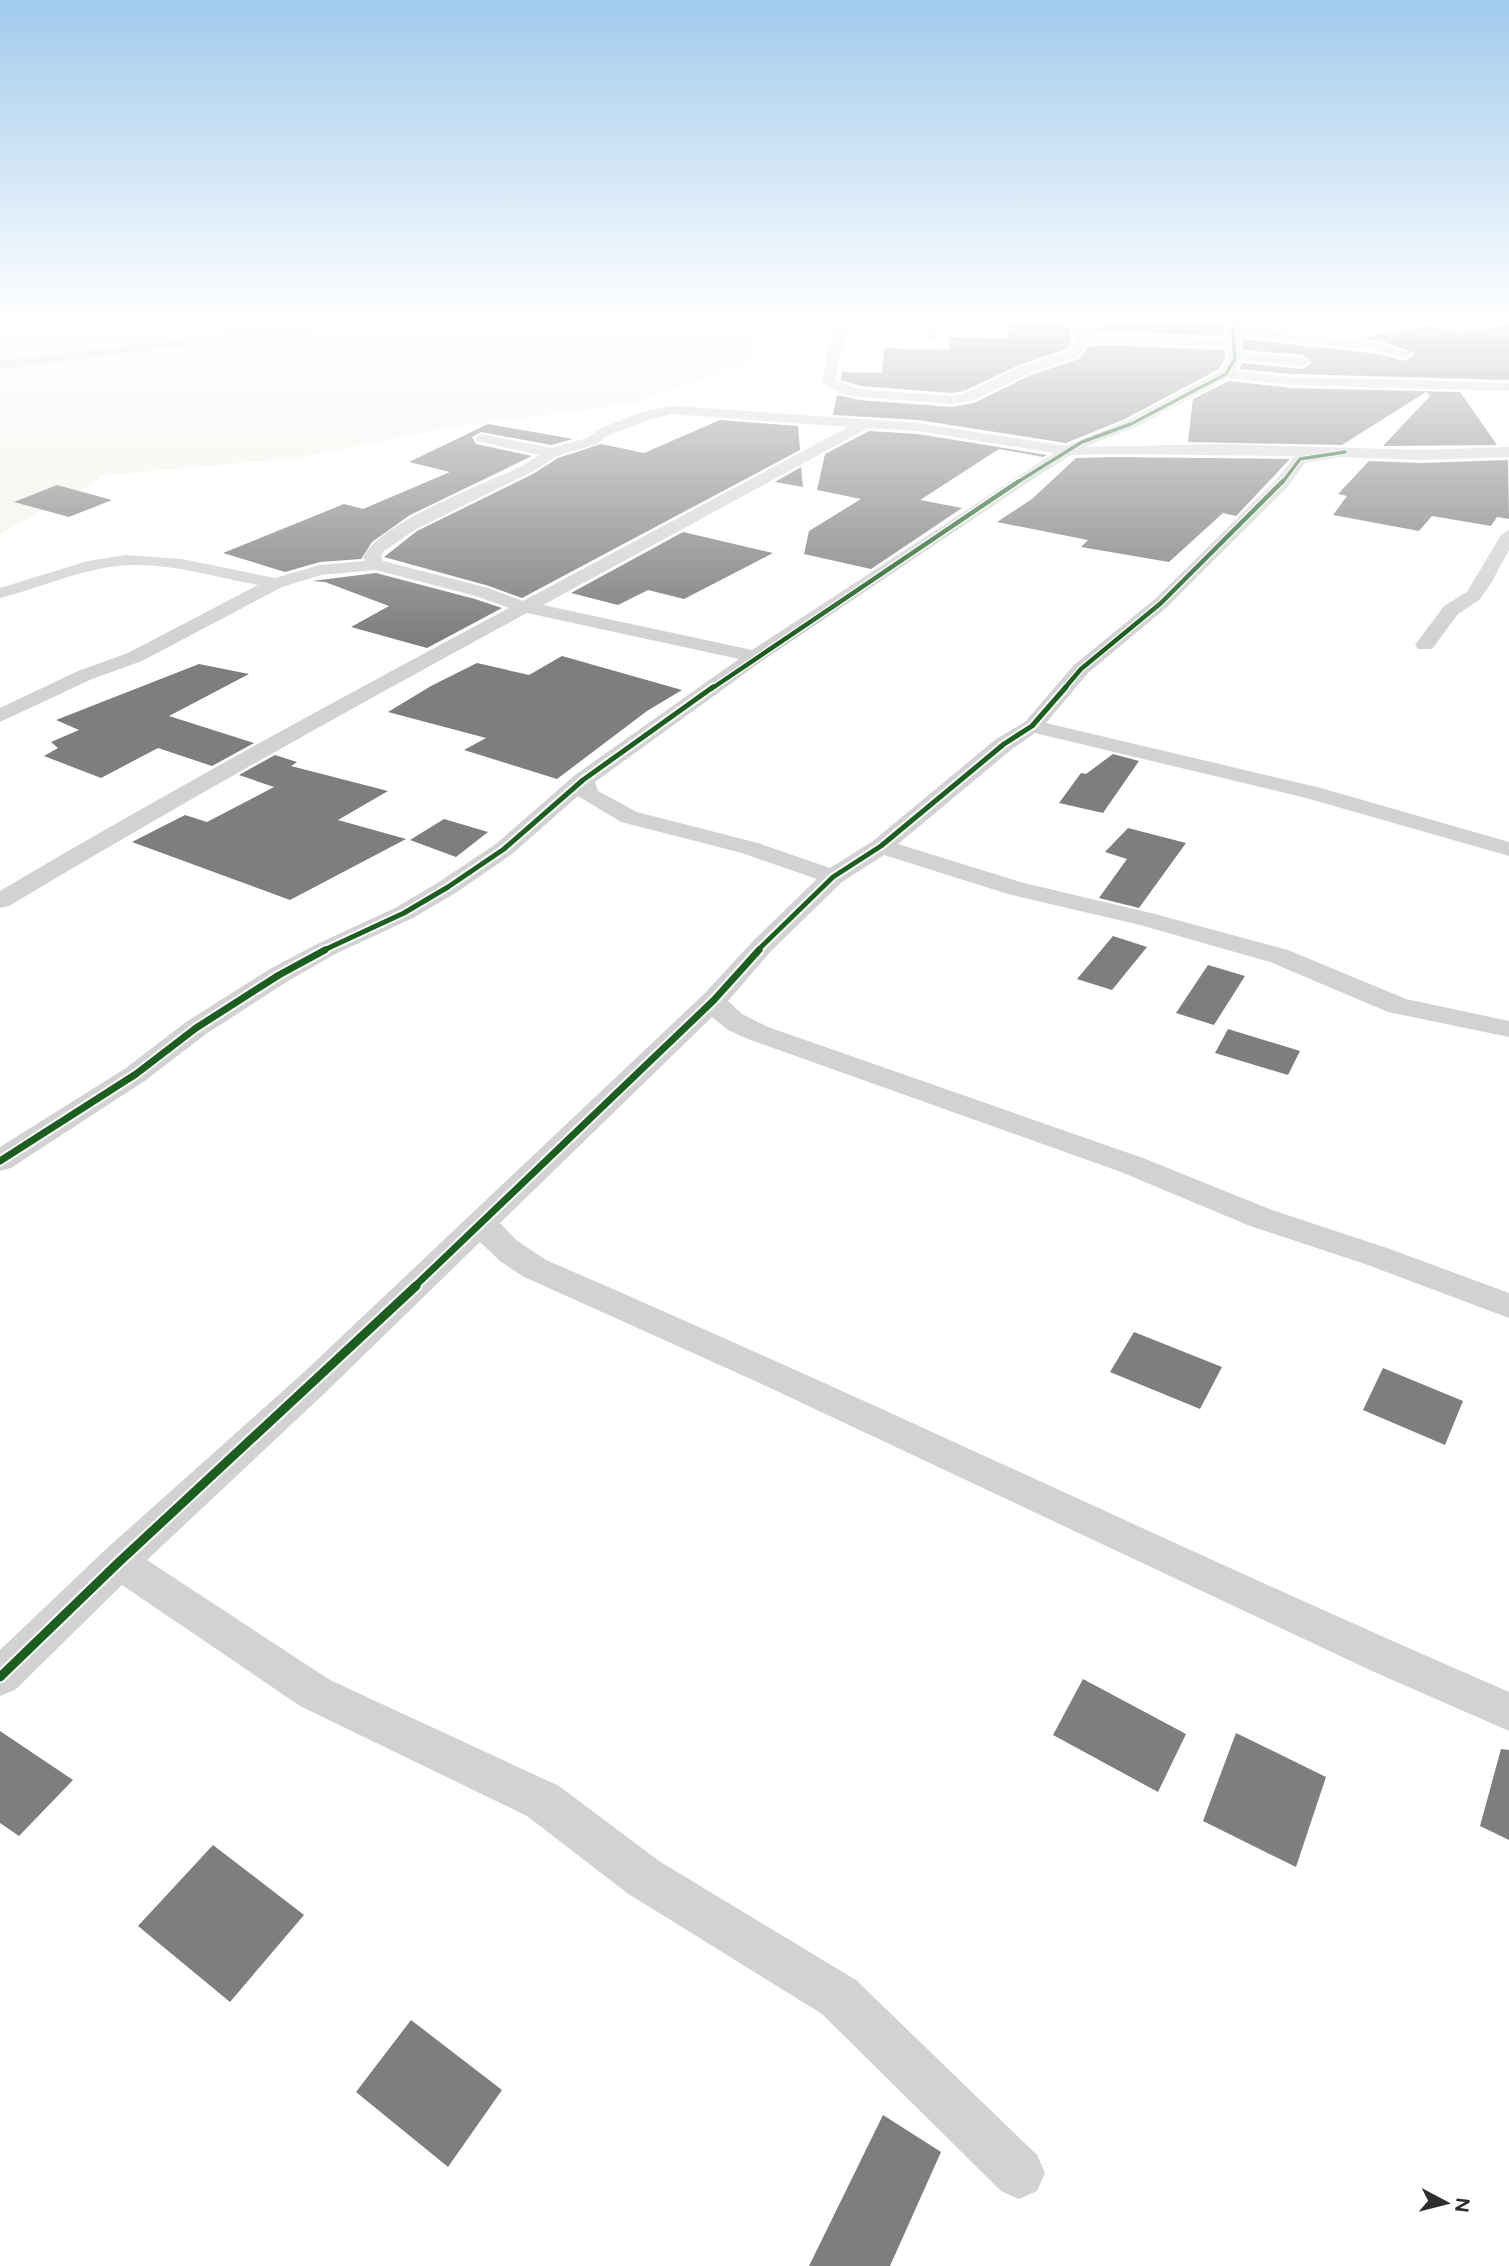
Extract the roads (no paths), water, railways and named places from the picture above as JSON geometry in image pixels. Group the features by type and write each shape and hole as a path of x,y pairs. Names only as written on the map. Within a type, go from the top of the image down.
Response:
{"street":[{"path":"376,565 372,557 376,549 411,526 527,470 552,453 592,442 604,432 615,428"},
{"path":"0,901 150,812 205,784 250,755 857,428"},
{"path":"925,428 1074,447 1086,453 1114,449 1421,455 1509,452"},
{"path":"0,1161 136,1074 196,1028 279,975 326,948 404,913 448,887 504,849 583,780 755,657 1074,447 1122,428"},
{"path":"482,438 552,453"},
{"path":"0,1677 119,1562 314,1382 714,999 762,946 833,877 881,846 1004,744 1032,726 1081,669 1161,603 1281,484 1300,459 1345,452"},
{"path":"1425,645 1451,610 1472,596 1481,585 1509,535"},
{"path":"0,593 33,586 86,567 126,560 164,563 276,583"},
{"path":"0,716 85,675 135,657 276,583 320,570 376,565 482,592 523,607 561,613 755,657"},
{"path":"1032,726 1312,793 1509,849"},
{"path":"583,780 588,795 629,817 738,844 833,877"},
{"path":"881,846 1017,889 1146,919 1279,956 1398,1006 1509,1028"},
{"path":"714,999 723,1013 736,1024 758,1033 1132,1165 1284,1227 1376,1256 1509,1306"},
{"path":"482,1221 493,1240 506,1252 534,1268 716,1346 1311,1626 1509,1712"},
{"path":"119,1562 315,1693 543,1801 643,1877 839,1997 1019,2173"}]}
